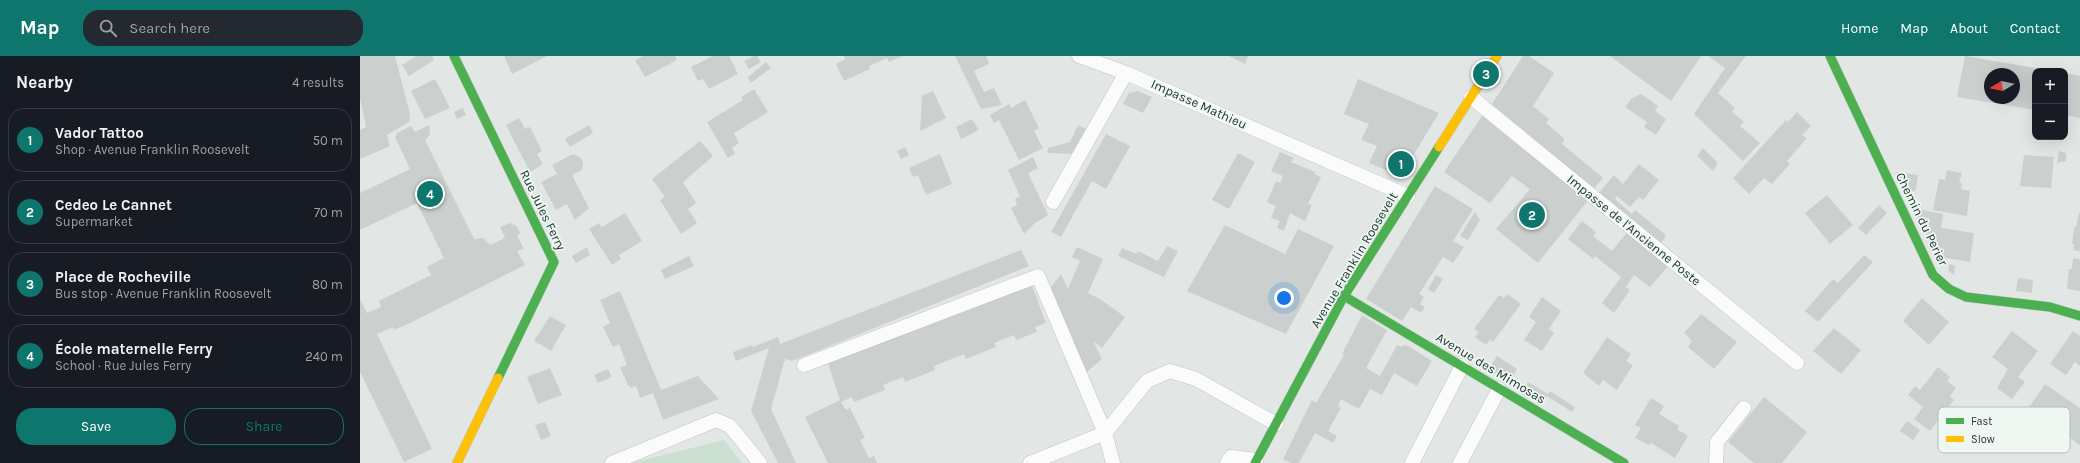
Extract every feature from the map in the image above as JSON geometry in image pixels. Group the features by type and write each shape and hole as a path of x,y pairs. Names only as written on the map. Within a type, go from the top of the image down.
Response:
{"street":[{"name":"Rue Jules Ferry","path":"454,56 554,262 457,463"},
{"name":"Avenue Franklin Roosevelt","path":"1256,462 1344,296 1497,56"},
{"name":"Chemin du Perier","path":"1830,56 1933,274 1949,288 1966,297 2050,307 2080,316"},
{"name":"Avenue des Mimosas","path":"1344,296 1624,463"}],"lane":[{"name":"Impasse Mathieu","path":"1079,56 1126,73 1408,196"},
{"path":"1053,202 1126,73"},
{"name":"Impasse de l'Ancienne Poste","path":"1472,97 1797,362"},
{"path":"804,365 1038,276 1105,433 1113,463"},
{"path":"1412,463 1462,366"},
{"path":"1030,463 1105,433 1147,381 1170,370 1196,379 1276,424"},
{"path":"1460,463 1499,389"},
{"path":"1716,463 1717,442 1744,408"},
{"path":"612,463 716,420 730,426 760,463"},
{"path":"1227,463 1231,458 1256,462"}],"green space":[{"path":"724,440 742,463 631,463"}],"building":[{"path":"360,56 395,56 410,114 409,122 387,135 390,146 360,159 360,130 366,127 360,98"},
{"path":"416,56 432,56 434,60 409,76 402,65"},
{"path":"504,56 547,56 512,74"},
{"path":"644,56 675,56 677,60 645,77 635,60"},
{"path":"713,56 729,56 738,74 709,89 703,79 698,81 691,67"},
{"path":"757,56 761,62 749,69 744,61"},
{"path":"844,56 903,56 889,62 887,58 869,66 870,69 844,81 836,64 845,59"},
{"path":"955,56 986,56 989,64 974,71 984,92 994,88 1002,105 981,109"},
{"path":"1229,56 1248,56 1245,64"},
{"path":"1523,56 1529,56 1554,73 1533,106 1549,119 1546,123 1565,139 1562,144 1603,178 1593,190 1490,107"},
{"path":"1610,56 1701,56 1671,101"},
{"path":"1708,56 1746,56 1718,93 1735,108 1732,112 1744,122 1740,126 1760,143 1743,161 1694,114 1725,68"},
{"path":"1965,56 2036,68 2032,68 2032,110 1999,104 2020,104 2020,68 1984,68 1984,102 1957,97"},
{"path":"766,62 771,68 751,83 748,77"},
{"path":"2068,74 2080,76 2080,118 2068,116"},
{"path":"435,79 450,108 425,119 411,91"},
{"path":"1358,79 1439,113 1405,169 1395,174 1369,163 1377,146 1361,140 1369,124 1344,114"},
{"path":"754,89 768,112 734,133 739,143 732,148 735,154 728,158 707,122 743,100 741,97"},
{"path":"933,91 946,118 920,131 922,96"},
{"path":"1138,91 1152,97 1143,113 1123,104 1129,93"},
{"path":"1641,94 1658,106 1655,111 1666,119 1656,135 1644,127 1647,122 1625,107 1631,99"},
{"path":"1025,100 1039,128 1034,131 1043,148 1019,160 999,120 994,123 990,115 1009,104 1011,108"},
{"path":"463,108 466,115 457,119 454,112"},
{"path":"1797,112 1811,126 1802,135 1807,138 1787,161 1790,164 1772,184 1764,178 1749,194 1733,178 1786,120 1788,122"},
{"path":"1484,113 1590,198 1538,263 1496,229 1530,189 1512,176 1490,203 1444,172"},
{"path":"519,118 525,129 530,127 542,151 537,154 543,164 530,172 506,125"},
{"path":"972,119 979,130 961,139 956,127"},
{"path":"429,125 430,135 425,140 474,239 483,238 490,245 505,238 500,227 510,223 516,226 521,234 517,235 524,249 517,251 525,265 408,324 394,330 393,327 377,334 432,449 404,462 360,372 360,299 367,313 381,307 379,301 431,275 427,267 444,258 417,203 360,230 360,193 410,169 395,137 397,133 411,126 415,132"},
{"path":"589,125 593,133 570,147 565,139"},
{"path":"1078,125 1090,131 1078,154 1047,153 1048,148 1070,142"},
{"path":"1106,134 1130,146 1106,189 1092,181 1061,237 1051,232"},
{"path":"700,141 713,156 683,182 696,203 688,209 697,223 681,234 660,200 665,197 652,179"},
{"path":"905,147 909,155 901,159 897,151"},
{"path":"1703,148 1718,163 1713,171 1697,156"},
{"path":"2059,151 2066,153 2066,161 2057,163"},
{"path":"1280,152 1294,158 1291,162 1315,172 1314,174 1321,177 1308,204 1312,205 1305,221 1290,213 1284,231 1277,228 1280,221 1271,218 1276,206 1267,202 1276,181 1280,183 1283,176 1271,171"},
{"path":"1238,153 1255,162 1229,209 1212,200"},
{"path":"573,154 581,158 583,163 582,170 572,175 589,208 575,220 567,204 556,210 541,182 557,174 552,165"},
{"path":"940,154 952,184 926,195 918,175 913,177 909,168"},
{"path":"2024,155 2054,157 2051,188 2020,186"},
{"path":"1033,157 1038,168 1028,173 1048,215 1034,224 1024,234 1011,208 1017,205 1015,199 1020,196 1008,170"},
{"path":"1639,164 1659,180 1643,200 1639,197 1630,207 1617,196 1615,199 1632,214 1635,210 1666,235 1660,245 1598,194 1614,175 1623,184"},
{"path":"1947,170 1962,173 1959,182 1962,183 1961,189 1970,191 1967,216 1933,210 1939,179 1945,180"},
{"path":"1895,172 1918,175 1916,190 1906,194"},
{"path":"1435,186 1473,209 1453,241 1464,247 1453,263 1443,257 1419,294 1424,297 1420,304 1425,307 1421,313 1411,307 1402,321 1366,299"},
{"path":"1827,195 1853,225 1830,244 1805,213"},
{"path":"1879,205 1887,213 1866,235 1858,228"},
{"path":"1913,208 1943,214 1941,228 1974,233 1970,262 1941,257 1942,255 1937,254"},
{"path":"1475,212 1480,220 1468,240 1460,236"},
{"path":"625,213 642,241 619,255 621,259 612,265 589,229 599,223 602,227"},
{"path":"2079,213 2080,251 2073,250 2074,244 2072,244 2074,227 2076,227"},
{"path":"1582,221 1596,232 1593,236 1612,251 1629,230 1670,264 1650,287 1634,275 1626,287 1630,290 1614,313 1602,303 1621,277 1595,256 1593,259 1568,239"},
{"path":"1225,225 1285,254 1298,229 1334,246 1286,334 1187,291"},
{"path":"1167,246 1178,251 1164,277 1118,256 1122,248 1136,254 1138,251 1158,261"},
{"path":"587,247 590,255 576,263 572,256"},
{"path":"1077,247 1103,259 1088,293 1100,299 1125,317 1102,348 1093,341 1102,359 1087,372 1049,290 1061,274 1068,289 1080,261 1072,257"},
{"path":"1021,250 1029,266 792,361 785,359 771,409 796,463 778,463 751,411 769,348 736,361 733,352 752,345 753,347 778,337 780,344"},
{"path":"1864,255 1873,262 1818,322 1805,311 1833,279 1838,283"},
{"path":"689,256 694,266 665,279 661,270"},
{"path":"2073,258 2080,259 2080,291 2067,289 2069,269 2072,269"},
{"path":"1949,264 1955,266 1954,275 1948,270"},
{"path":"1436,275 1443,279 1434,293 1428,289"},
{"path":"2018,278 2033,280 2032,293 2016,291"},
{"path":"1032,286 1046,323 1035,327 1037,332 1016,340 1014,335 994,343 996,347 966,359 964,354 934,366 935,370 905,382 903,377 883,385 885,390 854,402 852,397 841,402 846,410 850,408 865,438 860,440 869,458 874,456 877,463 828,463 805,417 840,400 828,363"},
{"path":"620,291 661,390 698,376 719,399 663,420 653,393 640,398 636,386 631,388 628,385 620,367 627,365 619,344 613,347 603,327 610,323 600,300"},
{"path":"1507,294 1521,304 1493,342 1490,340 1486,345 1475,337 1479,332 1474,329 1499,295 1504,298"},
{"path":"1542,297 1561,311 1549,329 1554,333 1542,351 1524,340 1536,322 1529,317"},
{"path":"1922,298 1949,322 1929,345 1903,321"},
{"path":"1701,314 1737,342 1714,369 1688,347 1692,341 1684,333"},
{"path":"1362,315 1387,330 1366,368 1380,376 1397,345 1402,347 1403,345 1408,346 1432,361 1417,386 1394,373 1382,395 1370,389 1359,409 1341,399 1338,406 1341,408 1328,431 1337,436 1333,443 1315,433 1299,463 1291,463 1283,459 1312,400 1316,403 1344,355 1342,354"},
{"path":"550,316 566,325 551,351 534,341"},
{"path":"1834,328 1861,350 1841,374 1813,351"},
{"path":"2012,331 2038,351 2018,377 2025,382 2012,399 1997,388 2008,369 1992,357"},
{"path":"2073,331 2080,336 2080,366 2075,362 2066,375 2050,364"},
{"path":"1607,337 1631,354 1626,361 1633,365 1617,390 1603,380 1599,386 1583,373"},
{"path":"1497,356 1517,369 1509,383 1488,370"},
{"path":"1938,367 1950,377 1947,381 1956,388 1950,396 1954,400 1949,407 1938,407 1938,421 1930,431 1914,419 1923,407 1908,395 1915,386 1920,390"},
{"path":"550,368 562,395 538,404 527,377"},
{"path":"608,369 612,377 598,383 594,375"},
{"path":"1528,382 1548,394 1550,391 1575,407 1572,412 1547,396 1543,403 1522,391"},
{"path":"2045,384 2080,408 2080,445 2070,438 2070,407 2029,407"},
{"path":"1764,397 1807,432 1782,463 1754,463 1728,442"},
{"path":"1651,398 1664,406 1659,414 1679,426 1677,429 1688,436 1675,458 1651,443 1649,445 1635,438 1641,428 1635,425"},
{"path":"1907,421 1920,430 1913,440 1900,431"},
{"path":"545,422 551,436 541,440 535,425"}],"traffic: fast":[{"path":"454,56 554,262 498,378"},
{"path":"1830,56 1933,275 1949,289 1966,297 2050,307 2080,316"},
{"path":"1255,463 1344,296 1439,147"},
{"path":"1344,296 1624,463"}],"traffic: slow":[{"path":"1439,147 1497,56"},
{"path":"457,463 498,378"}],"place":[{"name":"Place de Rocheville","path":"1486,74"},
{"name":"Vador Tattoo","path":"1401,164"},
{"name":"École maternelle Ferry","path":"430,194"},
{"name":"Cedeo Le Cannet","path":"1532,215"}]}
